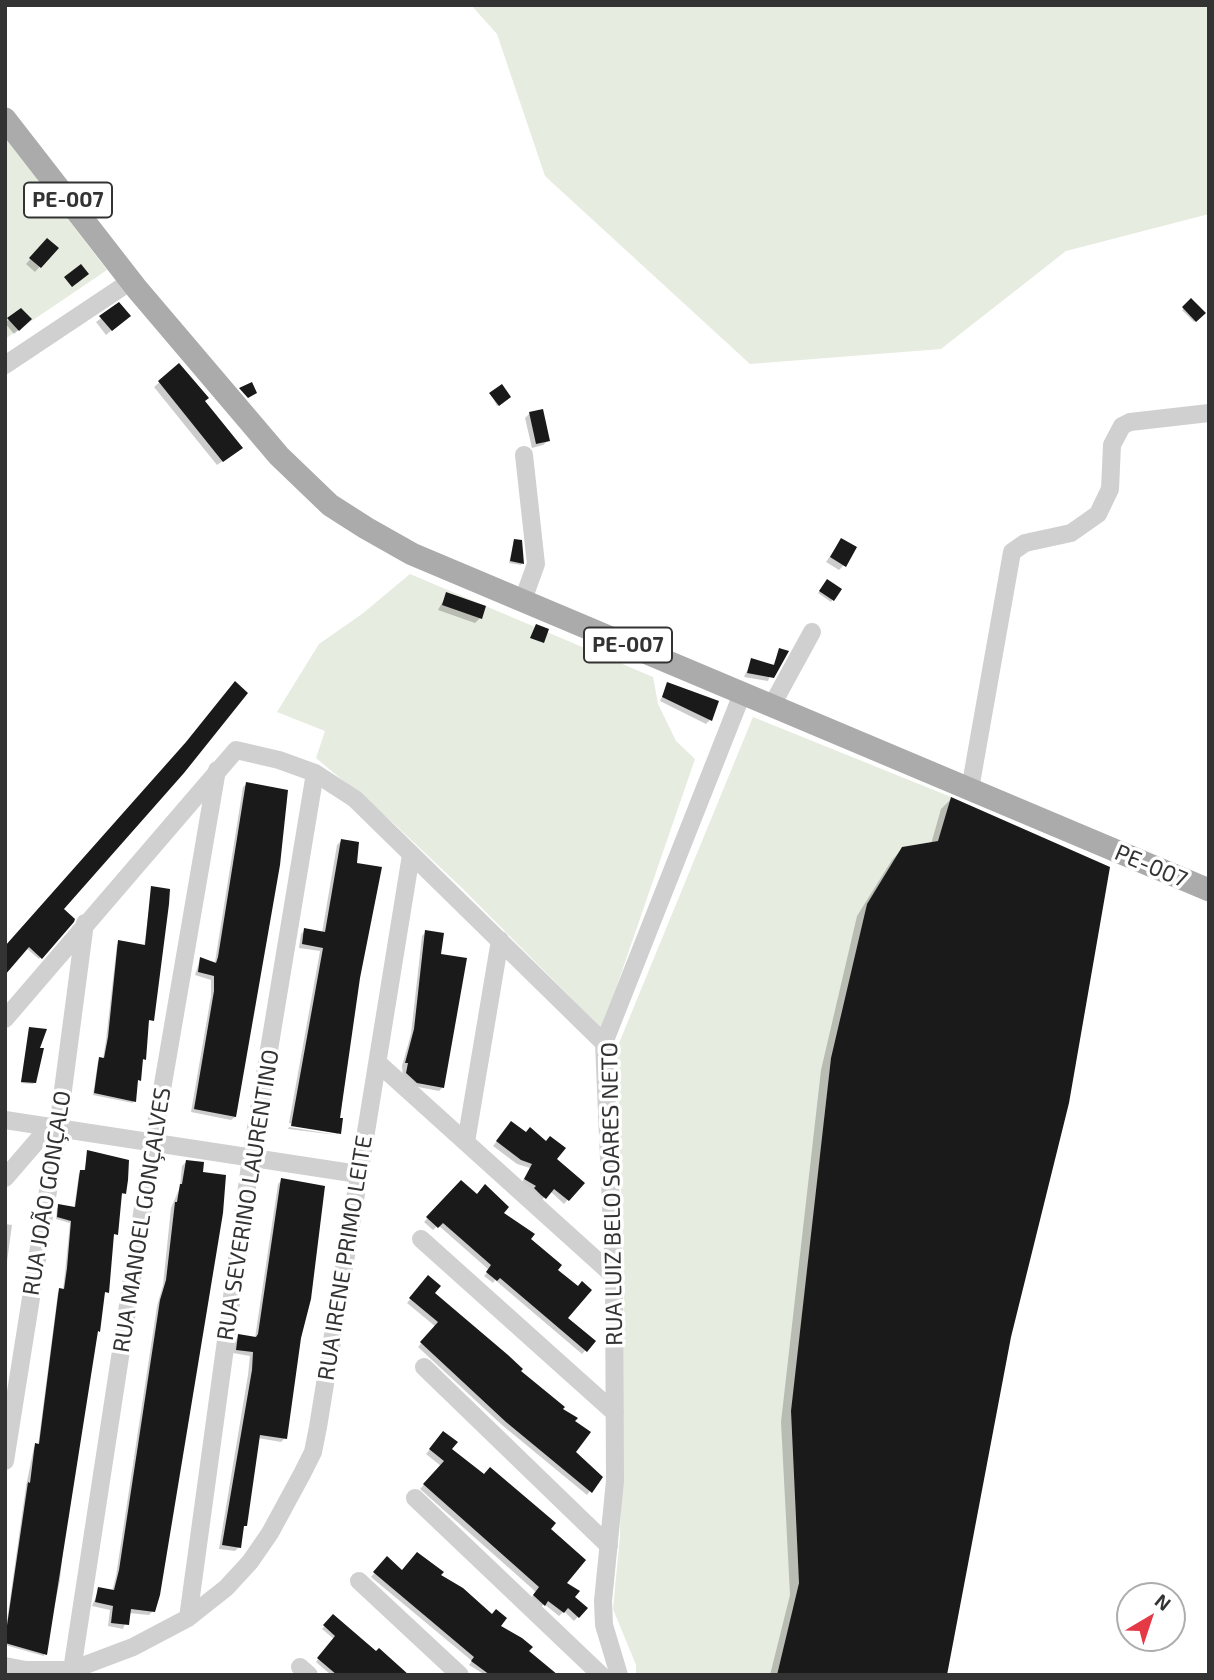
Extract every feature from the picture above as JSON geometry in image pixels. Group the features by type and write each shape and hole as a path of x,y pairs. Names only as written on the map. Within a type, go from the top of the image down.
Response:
{"main road":[{"name":"PE-007","path":"5,119 131,281 279,457 330,505 412,554 1209,890"}],"street":[{"path":"5,365 131,281"},
{"path":"970,789 1012,552 1025,543 1071,533 1098,514 1110,489 1112,445 1122,426 1130,422 1209,413"},
{"path":"523,600 536,564 524,455"},
{"path":"771,707 812,632"},
{"name":"RUA LUIZ BELO SOARES NETO","path":"619,1675 604,1625 615,1481 615,1413 614,1276 604,1043 742,694"},
{"path":"5,1019 236,750 279,760 315,774 355,799 604,1043"},
{"name":"RUA MANOEL GONÇALVES","path":"72,1670 153,1142 217,770"},
{"name":"RUA SEVERINO LAURENTINO","path":"188,1618 251,1158 315,774"},
{"name":"RUA IRENE PRIMO LEITE","path":"72,1670 133,1647 188,1618 226,1588 250,1562 270,1533 313,1452 411,855"},
{"name":"RUA JOÃO GONÇALO","path":"5,1461 85,923"},
{"path":"466,1142 499,940"},
{"path":"378,1063 614,1276"},
{"path":"5,1121 358,1174"},
{"path":"5,1178 53,1127"},
{"path":"421,1239 615,1413"},
{"path":"424,1367 609,1546"},
{"path":"415,1498 601,1675"},
{"path":"359,1581 460,1675"},
{"path":"5,1666 26,1670 72,1670"}],"shaded area":[{"path":"471,5 1209,5 1209,214 1066,251 941,349 750,364 545,176 497,34"},
{"path":"5,137 107,270 5,339"},
{"path":"410,574 653,677 658,704 676,741 695,759 602,1029 462,888 390,820 316,758 325,731 277,712 319,644 362,614"},
{"path":"753,717 951,797 938,841 902,847 867,904 831,1058 791,1414 799,1583 777,1675 636,1675 636,1665 613,1609 620,1536 624,1292 617,1048"}],"building":[{"path":"47,238 59,248 41,268 29,258"},
{"path":"81,264 89,274 72,287 64,277"},
{"path":"1191,298 1206,313 1196,322 1182,307"},
{"path":"119,302 131,316 112,331 99,316"},
{"path":"21,308 32,319 19,331 7,318"},
{"path":"179,363 209,398 205,401 243,448 223,462 158,381"},
{"path":"252,382 257,393 248,398 239,388"},
{"path":"502,384 511,397 499,406 489,393"},
{"path":"543,409 550,441 536,444 529,412"},
{"path":"841,538 857,547 846,567 830,557"},
{"path":"514,539 522,540 524,564 510,561"},
{"path":"827,579 842,589 834,601 819,591"},
{"path":"446,592 486,606 482,619 442,605"},
{"path":"536,624 549,629 544,643 530,638"},
{"path":"779,648 789,651 774,678 747,673 751,658 774,665"},
{"path":"235,681 248,693 184,773 64,909 75,919 74,922 42,959 29,947 5,975 5,946 186,742"},
{"path":"667,682 719,701 712,721 662,697"},
{"path":"246,782 288,790 280,865 236,1117 194,1109 214,991 214,976 198,972 200,957 216,963 218,957"},
{"path":"951,797 1110,867 1069,1103 1011,1337 947,1675 777,1675 799,1583 791,1411 831,1058 867,904 902,847 938,841"},
{"path":"341,839 359,842 357,863 382,867 360,978 340,1118 343,1118 341,1134 291,1126 323,948 302,944 304,928 325,932"},
{"path":"151,886 170,889 169,904 154,1021 149,1020 146,1060 143,1059 136,1102 94,1093 99,1057 104,1058 108,1037 118,940 145,945"},
{"path":"425,930 444,933 441,954 467,958 444,1088 417,1083 406,1073 408,1063 405,1063 414,1029"},
{"path":"29,1027 47,1029 40,1048 44,1048 36,1083 21,1082"},
{"path":"511,1121 526,1132 530,1127 546,1141 550,1136 566,1148 557,1159 585,1183 569,1201 554,1189 546,1199 541,1195 534,1188 536,1186 524,1179 532,1164 521,1160 496,1141"},
{"path":"87,1150 129,1160 128,1180 126,1194 122,1193 118,1235 114,1234 109,1293 105,1292 100,1332 98,1331 47,1655 5,1643 5,1639 28,1482 30,1483 35,1443 39,1444 59,1288 64,1289 67,1268 71,1221 57,1217 58,1204 75,1207 80,1170 85,1170"},
{"path":"186,1160 204,1162 203,1172 226,1175 223,1213 160,1595 155,1612 131,1609 129,1625 111,1623 113,1606 95,1602 98,1587 114,1590 119,1570 160,1300 166,1280 175,1202 182,1184"},
{"path":"281,1178 325,1186 311,1299 301,1338 287,1439 260,1435 247,1526 244,1526 241,1548 222,1545 252,1370 253,1352 236,1350 238,1334 256,1337 258,1334"},
{"path":"461,1180 477,1194 485,1184 509,1207 504,1213 535,1234 531,1239 562,1265 558,1270 578,1286 582,1281 592,1290 568,1318 596,1341 587,1352 500,1278 497,1281 486,1272 491,1265 443,1223 438,1228 426,1217"},
{"path":"428,1275 441,1286 435,1293 508,1355 523,1369 521,1371 565,1407 563,1409 578,1418 575,1421 591,1432 576,1452 603,1477 592,1493 506,1422 420,1342 438,1322 409,1298"},
{"path":"443,1431 458,1442 452,1449 484,1474 490,1467 556,1523 551,1529 586,1560 567,1583 580,1591 575,1597 588,1608 579,1618 568,1608 564,1613 548,1601 545,1606 533,1595 539,1587 423,1484 444,1461 429,1449"},
{"path":"417,1552 444,1572 441,1575 463,1588 492,1614 496,1609 507,1618 501,1626 533,1647 529,1651 558,1675 490,1675 471,1661 474,1657 373,1572 387,1556 402,1570"},
{"path":"333,1614 376,1651 379,1648 409,1675 337,1675 317,1658 335,1636 323,1625"}]}
